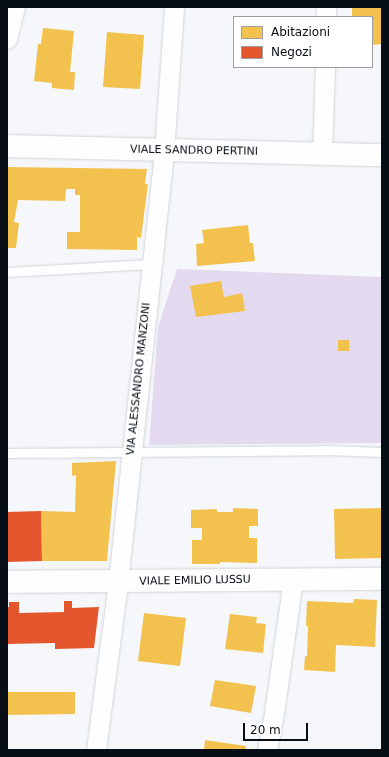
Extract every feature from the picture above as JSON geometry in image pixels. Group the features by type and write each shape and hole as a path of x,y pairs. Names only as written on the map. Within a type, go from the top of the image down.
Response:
{"street":[{"path":"7,39 15,7"},
{"name":"VIA ALESSANDRO MANZONI","path":"96,750 118,582 164,151 174,7"},
{"path":"322,154 325,68"},
{"name":"VIALE SANDRO PERTINI","path":"7,146 164,151 382,155"},
{"name":"VIALE EMILIO LUSSU","path":"7,582 382,579"},
{"path":"266,750 274,713 293,580"}],"lane":[{"path":"7,272 151,264"},
{"path":"7,453 326,450 382,452"}],"shaded area":[{"path":"177,269 382,277 382,443 149,445 158,327"}],"building: Abitazioni":[{"path":"352,7 382,7 382,44 373,45 373,16 352,16"},
{"path":"43,28 74,31 70,72 75,72 74,90 52,88 52,83 34,81 38,44 41,44"},
{"path":"107,32 144,35 140,89 103,87"},
{"path":"7,167 147,169 145,184 148,184 141,238 137,237 137,250 67,249 67,232 80,232 80,195 75,195 75,189 66,189 65,201 18,200 14,222 19,223 16,248 7,248"},
{"path":"248,225 250,243 253,243 255,261 197,266 196,244 204,243 202,230"},
{"path":"221,281 224,297 242,293 245,311 196,317 190,286"},
{"path":"338,340 349,340 349,351 338,351"},
{"path":"116,461 107,561 42,561 41,511 75,512 76,475 72,476 72,463"},
{"path":"233,508 258,509 258,526 249,526 249,538 257,538 257,563 220,562 220,564 192,564 192,540 202,540 202,528 191,528 191,510 217,509 217,512 233,512"},
{"path":"382,508 382,558 335,559 334,509"},
{"path":"354,599 377,600 375,647 336,645 335,672 304,670 305,656 307,656 307,601 353,603"},
{"path":"144,613 186,618 180,666 138,661"},
{"path":"230,614 257,617 256,623 266,624 263,653 225,649"},
{"path":"215,680 256,686 251,713 210,706"},
{"path":"7,692 75,692 75,714 7,715"},
{"path":"205,740 246,746 245,750 204,750"}],"building: Negozi":[{"path":"41,511 42,561 7,562 7,512"},
{"path":"64,601 72,601 72,608 99,607 94,648 55,649 55,643 7,644 7,607 9,607 9,602 19,602 19,613 64,612"}]}
